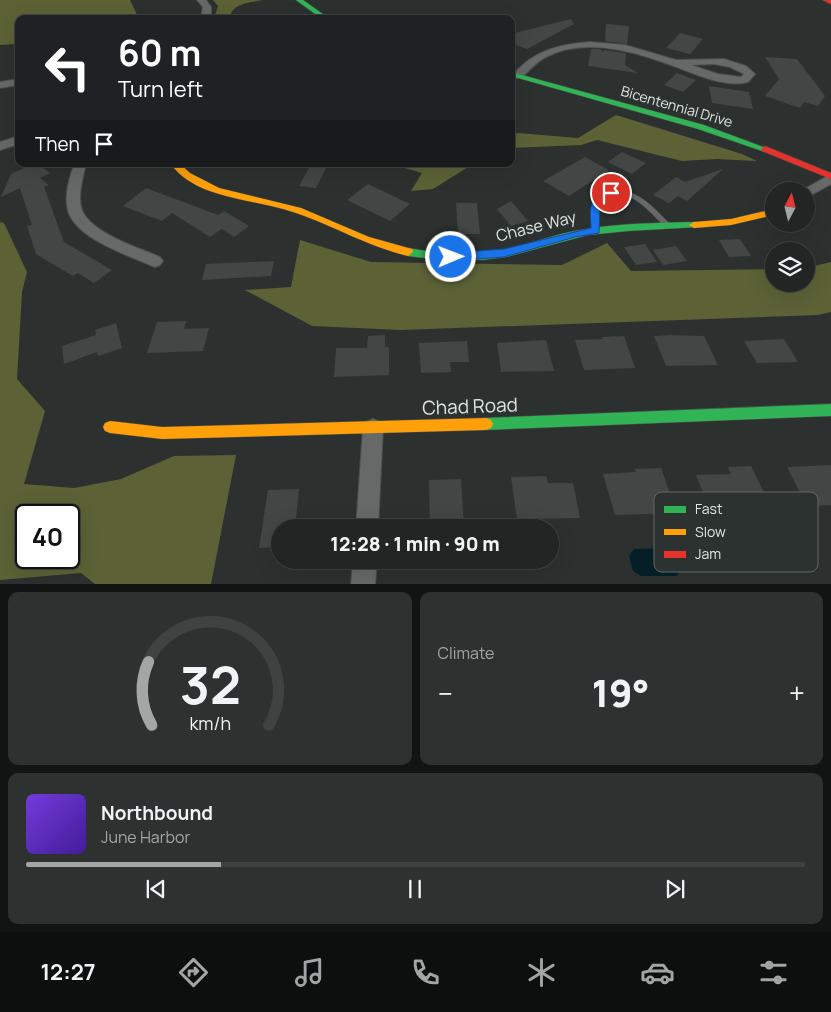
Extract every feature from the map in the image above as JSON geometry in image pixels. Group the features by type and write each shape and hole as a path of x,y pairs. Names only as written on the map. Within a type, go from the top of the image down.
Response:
{"main road":[{"path":"299,0 322,15"},
{"path":"826,0 831,2"},
{"name":"Bicentennial Drive","path":"515,75 701,127 770,151 831,177"},
{"name":"Chase Way","path":"176,167 198,182 308,214 380,246 420,254 462,257 504,253 596,230 733,222 765,214"},
{"name":"Chad Road","path":"110,426 162,433 373,428 831,410"}],"street":[{"path":"201,0 207,7 206,15"},
{"path":"515,74 541,56 573,46 628,49 713,77 730,80 744,80 750,74 742,66 726,62 675,63"},
{"path":"0,85 15,83"},
{"path":"0,146 15,141"},
{"path":"79,167 76,184 75,209 83,221 94,232 155,261"},
{"path":"815,188 831,177"},
{"path":"368,519 373,428"},
{"path":"363,584 364,569"}],"lane":[{"path":"596,230 595,207 598,199 611,193 631,194 641,200 668,226"}],"green space":[{"path":"0,0 130,0 137,15 15,15 15,44 0,45"},
{"path":"213,0 262,0 241,5 233,10 231,15 215,15 218,6"},
{"path":"616,115 742,154 757,161 717,159 682,161 597,140 581,145 515,148 515,133 578,138"},
{"path":"401,167 468,167 433,189 411,191 422,173"},
{"path":"0,222 4,223 27,272 22,292 17,379 45,411 24,484 74,488 121,479 174,456 236,455 211,584 95,584 81,573 0,580"},
{"path":"300,240 371,262 562,265 607,243 631,271 765,269 765,292 815,292 815,266 831,262 831,312 818,315 401,330 312,326 245,290 291,287"}],"water":[{"path":"654,548 654,572 679,572 677,576 641,576 633,571 629,556 634,549"}],"building":[{"path":"571,19 574,24 527,49 515,44 515,33"},
{"path":"606,24 629,26 627,44 605,41"},
{"path":"680,33 703,39 690,54 666,48"},
{"path":"591,49 599,49 604,52 604,50 626,53 625,65 638,73 588,66"},
{"path":"765,57 797,59 825,96 818,106 804,102 800,108 765,96 779,79"},
{"path":"677,73 696,80 683,92 664,85"},
{"path":"709,86 749,92 753,109 712,103"},
{"path":"622,152 646,163 632,174 608,162"},
{"path":"585,157 609,170 569,196 543,181"},
{"path":"26,167 42,167 50,173 40,178 49,185 44,187 64,242 112,270 94,283 78,273 73,276 36,254 27,226 32,225 20,188 1,197 11,174"},
{"path":"309,167 326,168 316,188 299,186"},
{"path":"723,169 687,201 678,196 669,203 653,195 676,177 685,182"},
{"path":"368,184 410,204 390,221 347,200"},
{"path":"146,188 218,215 224,211 249,226 234,237 222,229 210,237 172,213 162,221 123,206"},
{"path":"511,201 528,221 511,226 497,209"},
{"path":"456,203 477,203 480,234 458,234"},
{"path":"740,239 751,256 729,257 719,240"},
{"path":"645,244 657,262 636,265 624,247"},
{"path":"676,246 687,261 663,265 653,250"},
{"path":"274,261 271,276 202,280 206,264"},
{"path":"186,321 184,329 209,328 203,351 147,353 157,322"},
{"path":"116,323 122,348 98,356 97,352 64,364 62,346 96,335 95,330"},
{"path":"385,335 385,347 389,347 389,375 334,377 336,348 367,348 368,336"},
{"path":"624,336 635,368 584,370 575,340"},
{"path":"654,336 704,336 718,365 666,366"},
{"path":"784,339 798,362 757,363 744,341"},
{"path":"546,340 554,371 501,372 497,343"},
{"path":"467,341 469,362 450,362 451,372 421,373 419,343"},
{"path":"831,465 831,505 818,506 818,492 800,492 787,467"},
{"path":"751,466 764,492 703,492 696,475 731,474 728,467"},
{"path":"661,468 670,492 654,492 654,514 615,515 603,474 636,472 634,469"},
{"path":"546,476 548,483 573,483 580,518 517,519 511,477"},
{"path":"461,479 463,519 430,519 429,480"},
{"path":"299,489 296,519 271,519 271,547 259,548 268,490"}],"traffic: fast":[{"path":"299,0 321,15"},
{"path":"515,75 701,127 765,149"},
{"path":"408,252 445,257 482,257 527,248 567,236 601,230 694,225"},
{"path":"486,424 831,410"}],"traffic: slow":[{"path":"178,167 201,184 216,190 298,210 365,239 408,252"},
{"path":"694,225 731,222 765,214"},
{"path":"110,427 162,433 486,424"}],"traffic: jam":[{"path":"826,0 831,2"},
{"path":"765,149 831,176"}],"route":[{"path":"451,257 504,253 596,230 595,207 598,199 611,193"}]}
